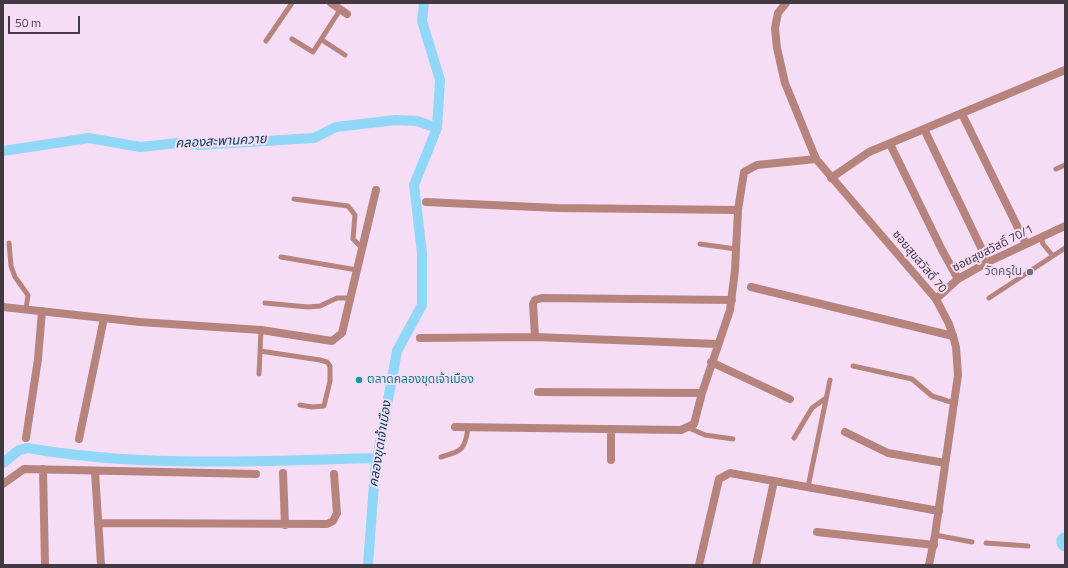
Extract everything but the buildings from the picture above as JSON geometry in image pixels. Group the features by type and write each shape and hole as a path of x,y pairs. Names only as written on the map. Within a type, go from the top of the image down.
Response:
{"street":[{"path":"331,3 344,12"},
{"name":"ซอยสุขสวัสดิ์ 70","path":"786,3 778,12 775,28 777,48 785,83 816,159 830,178 936,298 950,324 956,347 958,375 934,544 929,565"},
{"path":"830,178 869,152 1065,70"},
{"path":"962,114 1026,244"},
{"path":"924,129 988,262"},
{"path":"890,144 942,250 958,279"},
{"path":"455,427 681,430 689,428 694,424 696,419 711,362 730,310 738,210 744,172 751,167 758,165 816,159"},
{"path":"3,307 104,318 261,330 332,342 342,333 376,190"},
{"path":"426,202 557,208 738,210"},
{"name":"ซอยสุขสวัสดิ์ 70/1","path":"936,298 958,279 988,262 1065,226"},
{"path":"751,287 953,336"},
{"path":"535,338 534,304 535,300 542,298 732,300"},
{"path":"26,438 38,359 42,311"},
{"path":"79,438 104,318"},
{"path":"420,338 535,338 718,344"},
{"path":"711,362 790,399"},
{"path":"538,392 702,393"},
{"path":"611,429 611,460"},
{"path":"845,432 888,452 945,463"},
{"path":"3,484 24,469 95,472 256,474"},
{"path":"43,469 45,565"},
{"path":"95,472 101,565"},
{"path":"283,473 285,525"},
{"path":"699,565 719,479 730,473 939,511"},
{"path":"98,524 327,524 333,522 336,513 334,474"},
{"path":"756,565 774,481"},
{"path":"818,532 934,544"}],"lane":[{"path":"266,40 292,3"},
{"path":"292,39 313,52 344,12"},
{"path":"322,40 345,55"},
{"path":"1056,169 1065,165"},
{"path":"294,199 348,206 355,215 353,238 362,248"},
{"path":"1041,237 1043,244 1052,256"},
{"path":"9,243 11,266 15,277 28,295 26,310"},
{"path":"700,244 736,249"},
{"path":"989,298 1065,248"},
{"path":"281,257 357,270"},
{"path":"265,304 308,307 320,306 337,298 350,298"},
{"path":"259,374 261,330"},
{"path":"260,351 320,360 327,362 330,366 330,381 324,406 312,407 300,405"},
{"path":"853,366 912,379 932,396 954,403"},
{"path":"808,487 830,380"},
{"path":"794,438 812,408 826,398"},
{"path":"441,457 456,453 466,444 468,428"},
{"path":"689,428 705,435 733,439"},
{"path":"935,535 972,542"},
{"path":"986,543 1028,546"}],"waterway":[{"name":"คลองขุดเจ้าเมือง","path":"368,565 375,470 397,351 422,305 422,253 414,185 437,128 440,80 422,21 424,3"},
{"name":"คลองสะพานควาย","path":"3,151 89,138 140,147 178,143 199,145 314,138 336,127 396,120 417,121 437,128"},
{"path":"3,463 19,450 28,448 70,454 158,461 202,462 377,458"}],"place":[{"name":"วัดครุใน","path":"1030,272"},
{"name":"ตลาดคลองขุดเจ้าเมือง","path":"359,380"}]}
